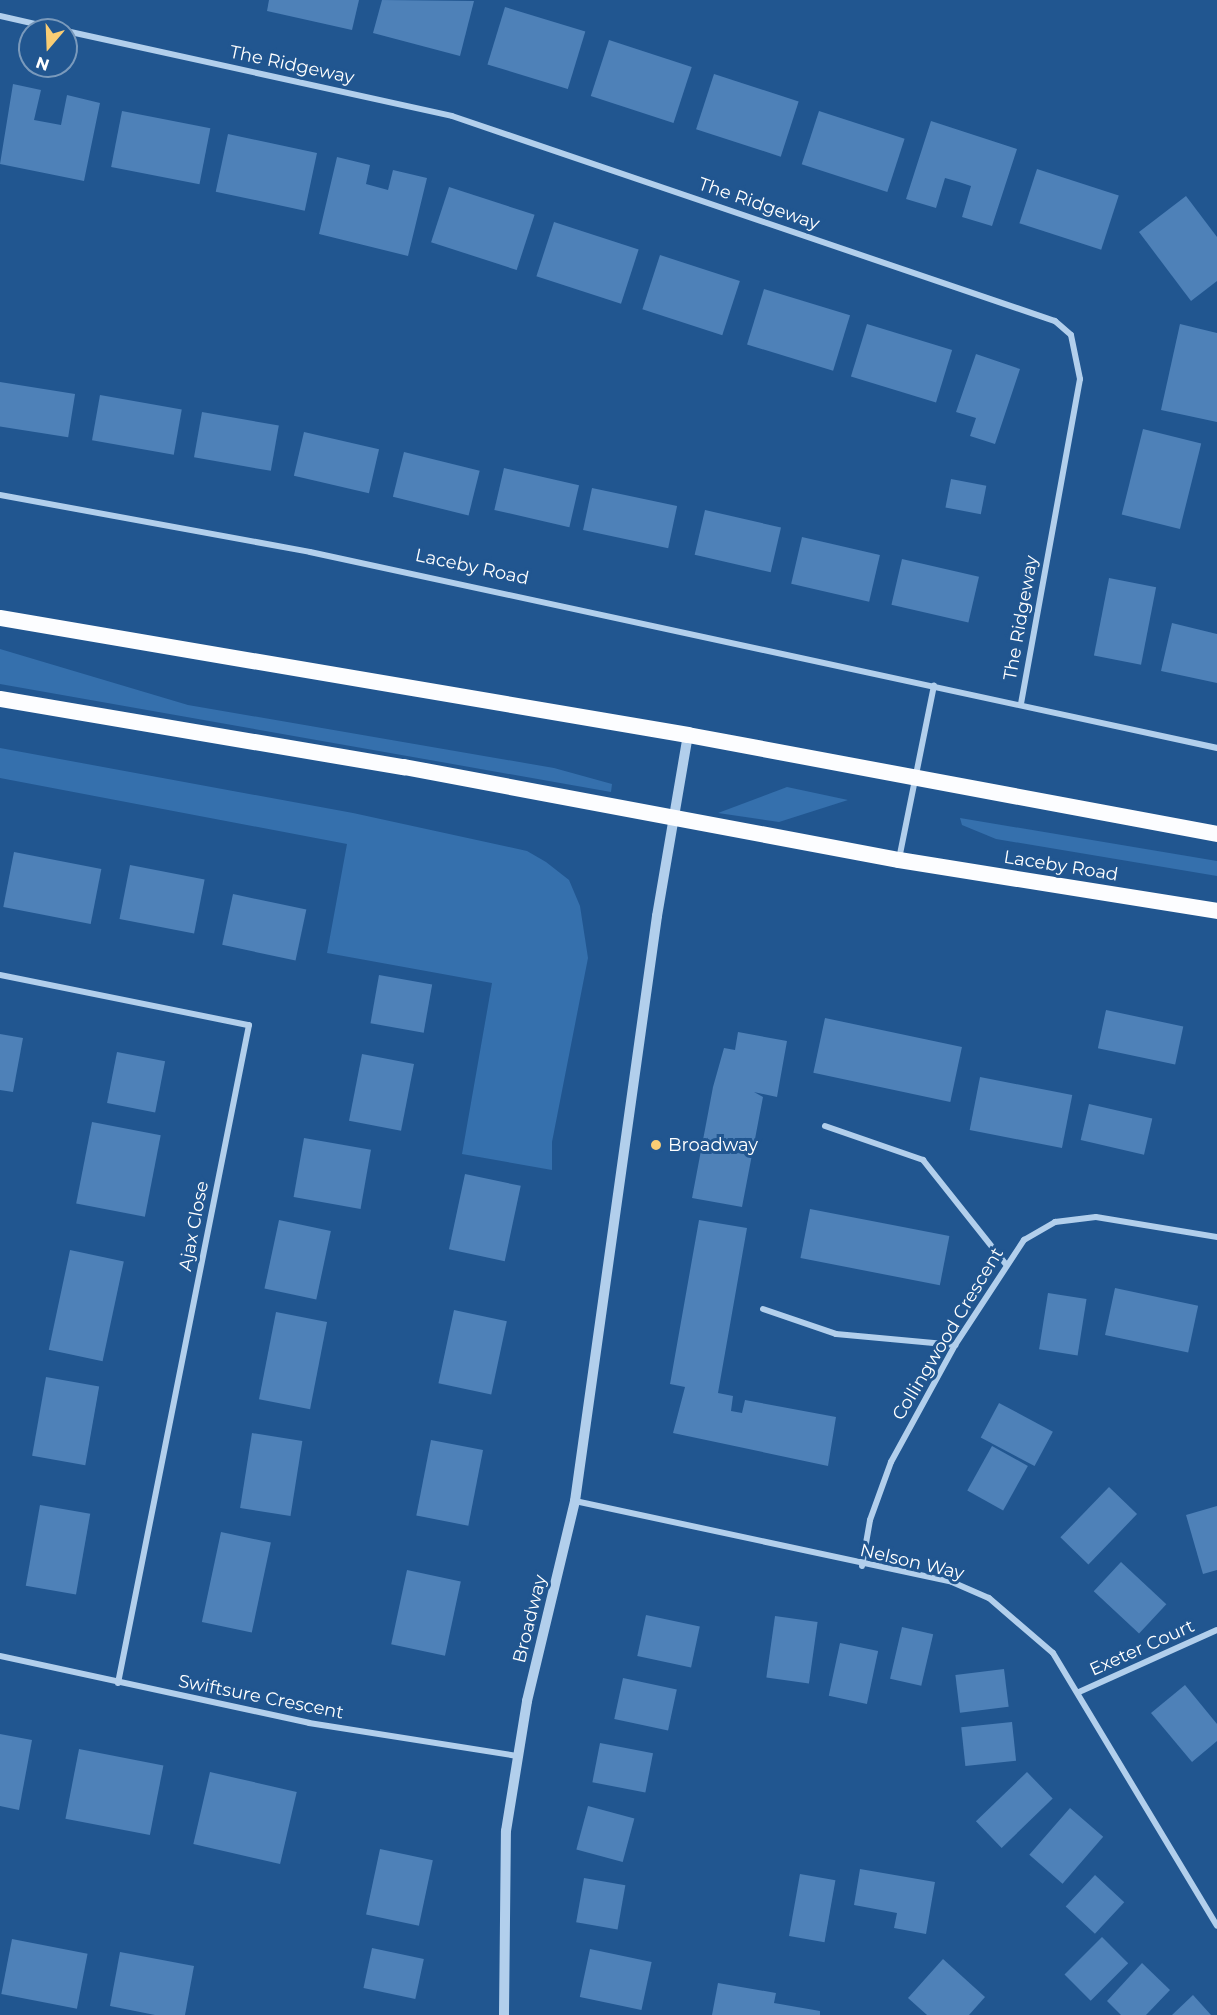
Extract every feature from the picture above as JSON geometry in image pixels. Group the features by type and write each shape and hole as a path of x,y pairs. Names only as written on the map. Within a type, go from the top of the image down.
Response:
{"highway":[{"path":"0,618 688,735 1217,834"},
{"name":"Laceby Road","path":"0,699 674,816 899,860 1217,911"}],"street":[{"name":"The Ridgeway","path":"0,16 18,20"},
{"name":"The Ridgeway","path":"78,33 452,116 1055,321 1071,335 1080,379 1021,703"},
{"name":"Laceby Road","path":"0,495 310,552 1021,703 1217,748"},
{"path":"899,860 934,686"},
{"name":"Broadway","path":"504,2015 506,1831 518,1756 575,1501 674,816 688,735"},
{"name":"Ajax Close","path":"0,975 249,1024 118,1683"},
{"path":"825,1126 923,1160 1005,1263"},
{"name":"Collingwood Crescent","path":"862,1566 870,1520 891,1461 955,1345 1005,1263 1024,1240 1055,1222 1096,1217 1217,1237"},
{"path":"763,1309 836,1335 955,1345"},
{"name":"Nelson Way","path":"575,1501 862,1566 952,1582 989,1598 1053,1653 1079,1692 1217,1926"},
{"name":"Exeter Court","path":"1079,1692 1217,1630"},
{"name":"Swiftsure Crescent","path":"0,1656 309,1723 518,1756"}],"shaded area":[{"path":"0,649 188,705 554,768 612,784 611,792 0,684"},
{"path":"0,748 353,813 527,851 546,862 569,880 580,906 588,958 552,1142 552,1170 462,1154 492,983 327,953 347,844 0,778"},
{"path":"787,787 848,800 779,822 718,813"},
{"path":"960,818 1217,861 1217,876 996,839 962,825"}],"building":[{"path":"269,0 359,0 352,30 267,11"},
{"path":"382,0 474,1 460,56 373,33"},
{"path":"505,7 585,32 568,89 487,64"},
{"path":"609,40 692,67 674,123 591,96"},
{"path":"714,74 799,102 781,157 696,129"},
{"path":"13,84 41,90 34,120 61,125 67,95 100,103 84,181 0,164"},
{"path":"122,111 210,128 199,184 111,167"},
{"path":"819,111 905,139 887,192 802,164"},
{"path":"931,121 1017,149 992,226 962,217 971,186 959,182 945,178 936,208 906,199"},
{"path":"228,134 317,153 305,211 216,192"},
{"path":"337,157 370,165 366,184 388,190 393,170 427,178 408,256 319,234"},
{"path":"1037,169 1119,196 1101,250 1019,223"},
{"path":"449,187 535,215 517,270 431,242"},
{"path":"1186,196 1217,237 1217,281 1191,301 1139,232"},
{"path":"554,222 639,250 621,304 536,276"},
{"path":"660,255 740,281 722,335 642,309"},
{"path":"764,289 850,315 833,371 747,344"},
{"path":"867,324 952,350 936,403 851,377"},
{"path":"1180,324 1217,333 1217,422 1161,410"},
{"path":"976,354 1020,369 995,444 970,436 976,418 956,412"},
{"path":"0,382 75,394 68,437 0,427"},
{"path":"100,395 182,409 174,455 92,440"},
{"path":"202,412 279,426 271,471 194,457"},
{"path":"1143,429 1201,444 1180,529 1122,514"},
{"path":"304,432 379,449 369,493 294,476"},
{"path":"404,452 480,471 469,516 393,497"},
{"path":"504,468 579,485 569,527 494,510"},
{"path":"951,479 986,486 981,514 945,507"},
{"path":"592,488 677,506 668,548 583,530"},
{"path":"705,510 781,528 771,572 695,555"},
{"path":"802,537 880,555 869,602 791,584"},
{"path":"902,559 979,577 968,623 891,605"},
{"path":"1109,578 1156,587 1141,665 1094,656"},
{"path":"1172,623 1217,634 1217,683 1161,671"},
{"path":"14,852 101,869 91,924 3,907"},
{"path":"130,865 205,880 194,933 120,919"},
{"path":"233,894 306,910 296,960 222,945"},
{"path":"379,975 432,984 424,1033 370,1023"},
{"path":"1106,1010 1183,1026 1175,1065 1098,1048"},
{"path":"825,1018 962,1047 950,1102 813,1073"},
{"path":"738,1032 787,1041 777,1097 754,1092 763,1097 742,1207 692,1198 713,1087 724,1048 735,1050"},
{"path":"0,1034 23,1038 13,1092 0,1090"},
{"path":"117,1052 165,1061 155,1112 107,1103"},
{"path":"362,1054 414,1064 401,1131 349,1121"},
{"path":"980,1077 1072,1095 1062,1148 970,1130"},
{"path":"1089,1104 1152,1119 1144,1155 1081,1140"},
{"path":"92,1122 161,1135 145,1217 76,1203"},
{"path":"304,1138 371,1150 361,1209 294,1197"},
{"path":"465,1174 521,1186 505,1261 449,1249"},
{"path":"810,1209 949,1236 940,1285 800,1258"},
{"path":"279,1220 331,1231 316,1299 264,1288"},
{"path":"699,1220 747,1228 718,1393 733,1396 731,1411 742,1413 745,1400 836,1417 828,1466 673,1433 685,1387 670,1384"},
{"path":"70,1250 124,1261 103,1361 49,1350"},
{"path":"1115,1288 1198,1306 1188,1353 1105,1335"},
{"path":"1048,1293 1087,1299 1078,1355 1039,1349"},
{"path":"454,1310 507,1321 491,1395 438,1383"},
{"path":"276,1312 327,1322 310,1409 259,1399"},
{"path":"46,1377 99,1386 85,1465 32,1456"},
{"path":"999,1403 1053,1432 1035,1466 981,1437"},
{"path":"252,1433 302,1441 290,1516 240,1508"},
{"path":"431,1440 483,1450 468,1526 416,1516"},
{"path":"992,1446 1028,1466 1003,1510 967,1491"},
{"path":"1109,1487 1137,1514 1088,1564 1060,1537"},
{"path":"40,1505 90,1514 76,1595 26,1586"},
{"path":"1217,1506 1217,1570 1203,1574 1186,1515"},
{"path":"221,1532 271,1543 252,1633 202,1622"},
{"path":"1121,1562 1166,1604 1139,1634 1094,1591"},
{"path":"407,1570 461,1581 445,1656 391,1644"},
{"path":"646,1615 700,1626 691,1668 637,1656"},
{"path":"775,1616 818,1622 809,1683 766,1677"},
{"path":"902,1627 933,1634 921,1686 890,1679"},
{"path":"840,1643 878,1651 867,1704 829,1696"},
{"path":"1004,1669 1009,1707 960,1713 955,1675"},
{"path":"623,1678 677,1689 668,1731 614,1719"},
{"path":"1185,1685 1217,1724 1217,1741 1192,1762 1151,1713"},
{"path":"1012,1722 1016,1761 965,1766 961,1727"},
{"path":"0,1734 32,1740 19,1810 0,1806"},
{"path":"600,1743 653,1753 645,1793 592,1782"},
{"path":"79,1749 163,1765 150,1835 65,1819"},
{"path":"210,1772 297,1792 280,1864 193,1844"},
{"path":"1027,1772 1053,1799 1002,1848 976,1821"},
{"path":"588,1806 634,1818 623,1862 576,1849"},
{"path":"1070,1808 1103,1837 1063,1884 1029,1855"},
{"path":"380,1849 433,1860 419,1926 366,1915"},
{"path":"860,1869 935,1882 926,1934 894,1928 897,1913 854,1905"},
{"path":"800,1874 835,1880 825,1942 789,1936"},
{"path":"1095,1875 1124,1902 1095,1934 1066,1906"},
{"path":"584,1878 625,1885 618,1930 576,1922"},
{"path":"1102,1937 1128,1963 1091,2001 1065,1974"},
{"path":"12,1939 88,1954 77,2009 1,1994"},
{"path":"372,1948 424,1959 415,1999 363,1988"},
{"path":"590,1949 652,1962 641,2010 580,1997"},
{"path":"120,1952 194,1966 185,2015 155,2015 110,2006"},
{"path":"943,1959 985,1997 969,2015 927,2015 908,1998"},
{"path":"1142,1963 1170,1990 1146,2015 1121,2015 1107,2001"},
{"path":"718,1983 776,1993 774,2003 820,2011 820,2015 712,2015"},
{"path":"1193,1995 1211,2015 1172,2015"}],"place":[{"name":"Broadway","path":"656,1145"}]}
